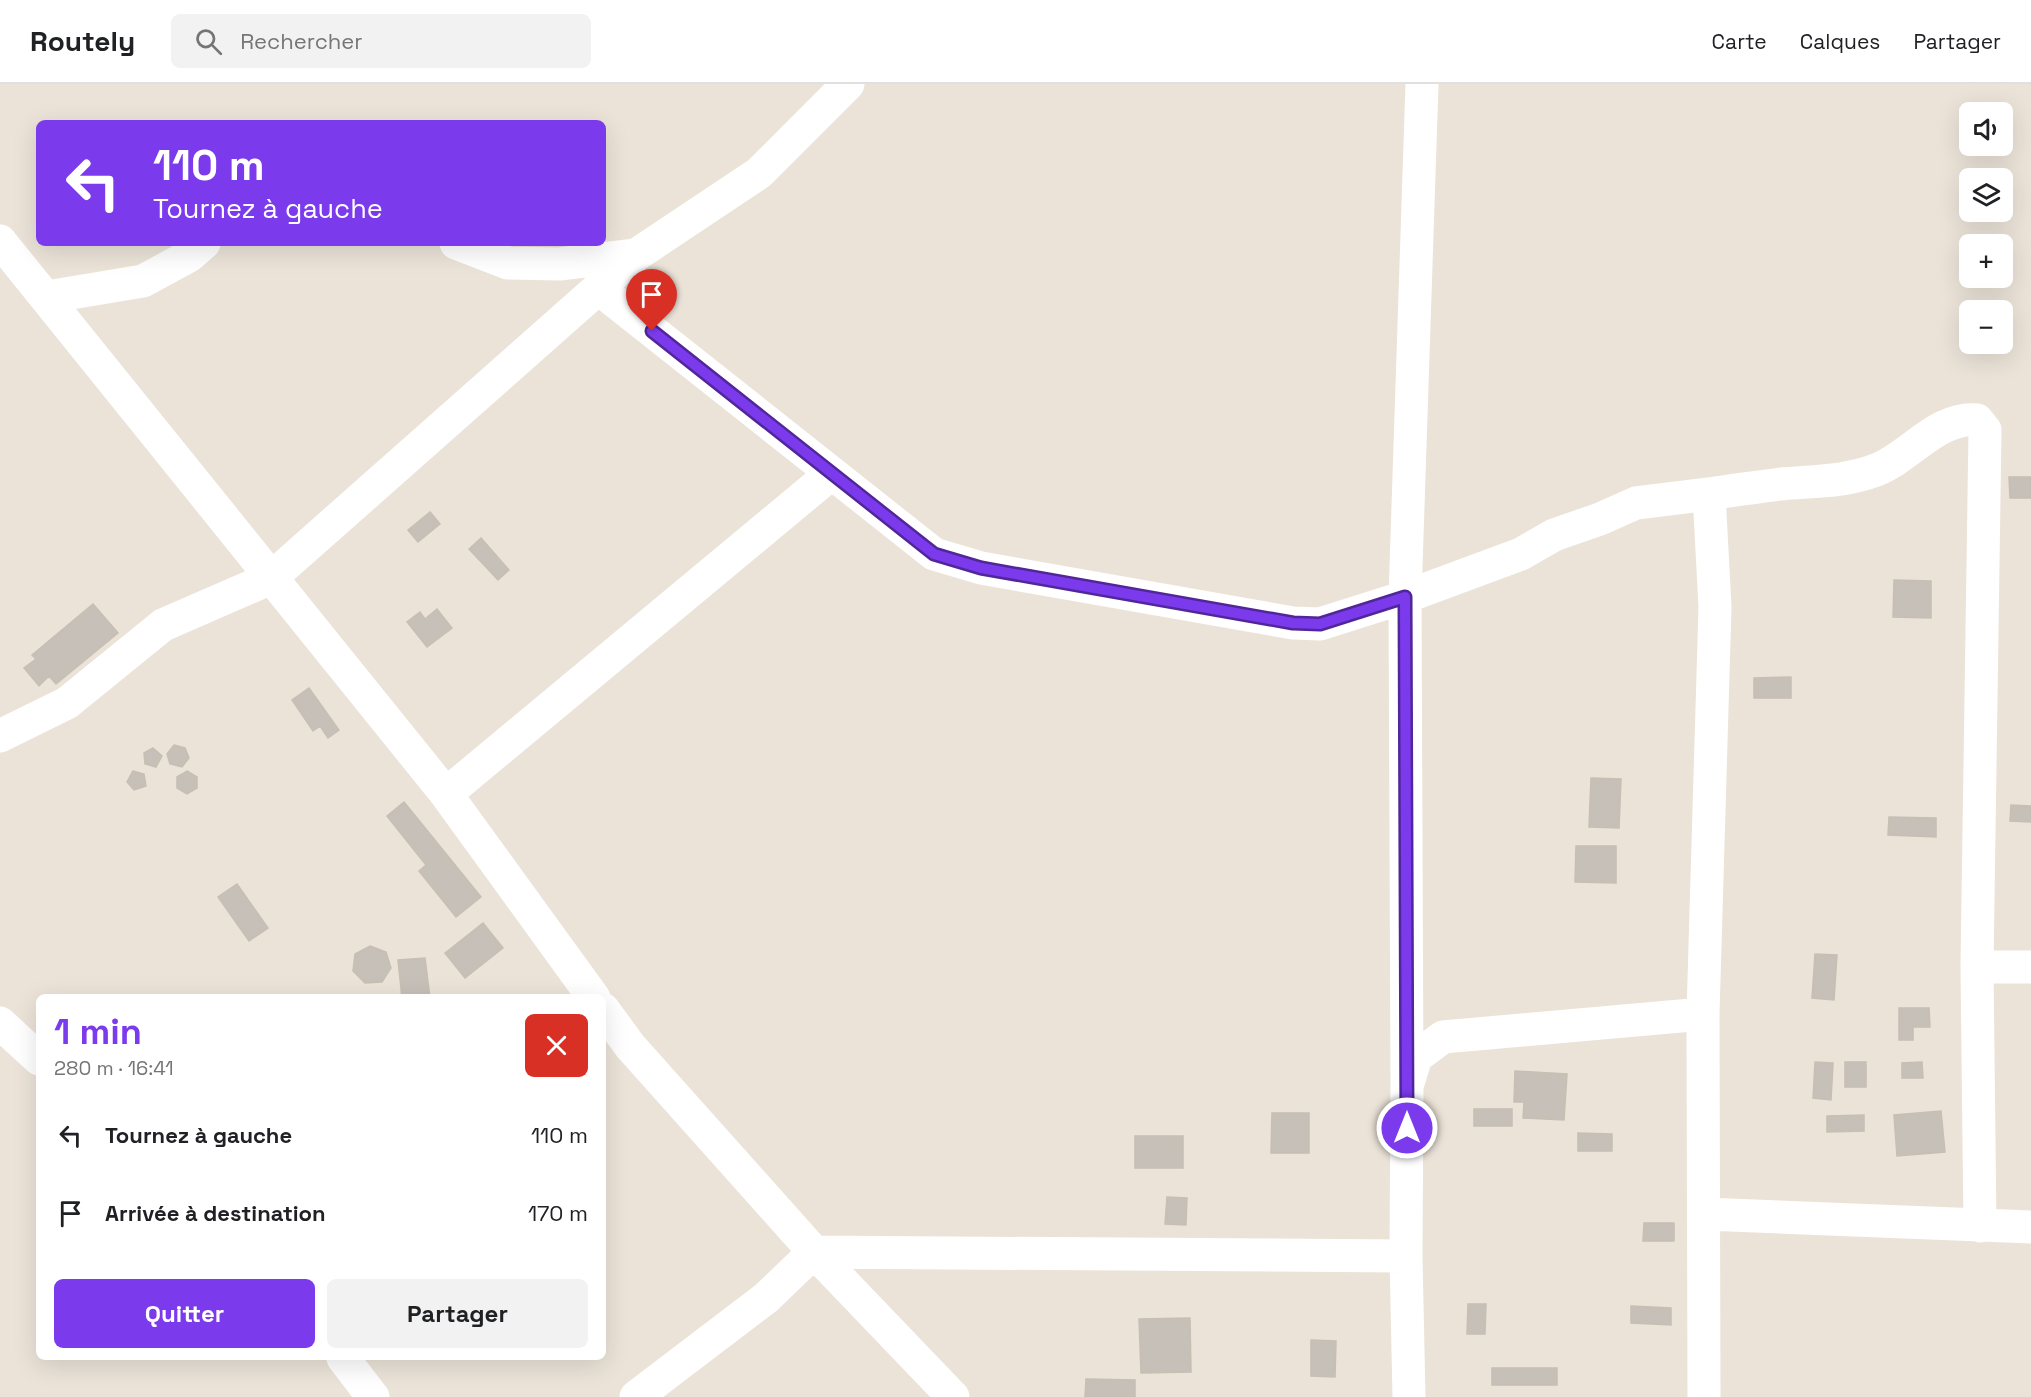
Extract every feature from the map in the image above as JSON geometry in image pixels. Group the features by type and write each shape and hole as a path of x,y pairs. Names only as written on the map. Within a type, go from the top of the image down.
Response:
{"street":[{"path":"0,736 67,704 162,625 271,578 636,255 759,173 848,84"},
{"path":"1409,1397 1406,1256 1405,597 1422,84"},
{"path":"0,241 446,794 591,994"},
{"path":"47,297 143,281 189,256 201,246"},
{"path":"464,246 508,263 559,264 636,255"},
{"path":"598,288 934,554 981,568 1293,623 1320,624 1405,597 1521,554 1554,535 1600,519 1636,503 1781,484 1843,480 1878,469 1950,424 1964,419 1977,420 1985,430 1977,967 1980,1226"},
{"path":"446,794 832,473"},
{"path":"1704,1397 1703,1014 1715,607 1708,494"},
{"path":"1977,967 2031,967"},
{"path":"606,1014 630,1046 814,1252 953,1397"},
{"path":"1407,1086 1416,1057 1443,1037 1703,1014"},
{"path":"0,1023 36,1056"},
{"path":"1704,1214 2031,1227"},
{"path":"636,1397 766,1298 814,1252 1406,1256"},
{"path":"345,1360 373,1397"}],"building":[{"path":"2009,477 2031,477 2031,498 2010,498"},
{"path":"430,512 440,524 418,542 408,530"},
{"path":"481,538 509,570 498,580 469,549"},
{"path":"1894,580 1931,581 1931,618 1893,617"},
{"path":"93,604 118,633 56,684 49,676 39,686 24,668 36,659 32,655"},
{"path":"437,609 452,628 427,647 407,622 420,612 425,619"},
{"path":"1791,677 1791,698 1754,698 1754,678"},
{"path":"309,688 339,730 328,738 320,726 313,731 292,700"},
{"path":"174,745 185,748 189,758 182,767 170,764 167,754"},
{"path":"153,748 162,756 156,767 145,764 144,753"},
{"path":"133,771 144,774 146,786 134,790 127,782"},
{"path":"187,771 197,777 197,788 187,794 177,788 177,777"},
{"path":"1591,778 1621,779 1619,828 1589,827"},
{"path":"404,802 481,897 456,917 419,871 426,865 387,816"},
{"path":"2011,805 2031,806 2031,822 2010,821"},
{"path":"1889,817 1936,818 1936,837 1888,835"},
{"path":"1576,846 1616,846 1616,883 1575,882"},
{"path":"237,884 268,928 249,941 218,897"},
{"path":"483,923 503,948 465,978 445,953"},
{"path":"370,946 386,952 391,968 382,982 365,983 353,971 355,954"},
{"path":"1815,954 1837,955 1834,1000 1812,998"},
{"path":"425,958 430,994 402,994 398,960"},
{"path":"1899,1008 1929,1008 1930,1027 1913,1027 1913,1040 1899,1040"},
{"path":"1815,1062 1833,1063 1831,1100 1813,1098"},
{"path":"1845,1062 1866,1062 1866,1087 1845,1087"},
{"path":"1922,1062 1923,1078 1902,1078 1902,1063"},
{"path":"1515,1071 1567,1074 1564,1120 1523,1118 1524,1102 1514,1102"},
{"path":"1474,1109 1512,1109 1512,1126 1474,1126"},
{"path":"1941,1111 1945,1152 1897,1156 1894,1115"},
{"path":"1272,1113 1309,1113 1309,1153 1271,1153"},
{"path":"1864,1115 1864,1131 1827,1132 1827,1116"},
{"path":"1578,1133 1612,1134 1612,1151 1578,1151"},
{"path":"1135,1136 1183,1136 1183,1168 1135,1168"},
{"path":"1167,1197 1187,1198 1186,1225 1165,1224"},
{"path":"1644,1223 1674,1223 1674,1241 1643,1241"},
{"path":"1468,1304 1486,1304 1485,1334 1467,1334"},
{"path":"1631,1306 1671,1308 1671,1325 1631,1323"},
{"path":"1190,1318 1191,1372 1141,1373 1139,1319"},
{"path":"1311,1340 1336,1341 1335,1377 1311,1376"},
{"path":"1492,1368 1557,1368 1557,1385 1492,1385"},
{"path":"1086,1379 1135,1380 1135,1397 1085,1397"}],"route":[{"path":"652,331 934,554 981,568 1293,623 1320,624 1405,597 1407,1128"}]}
